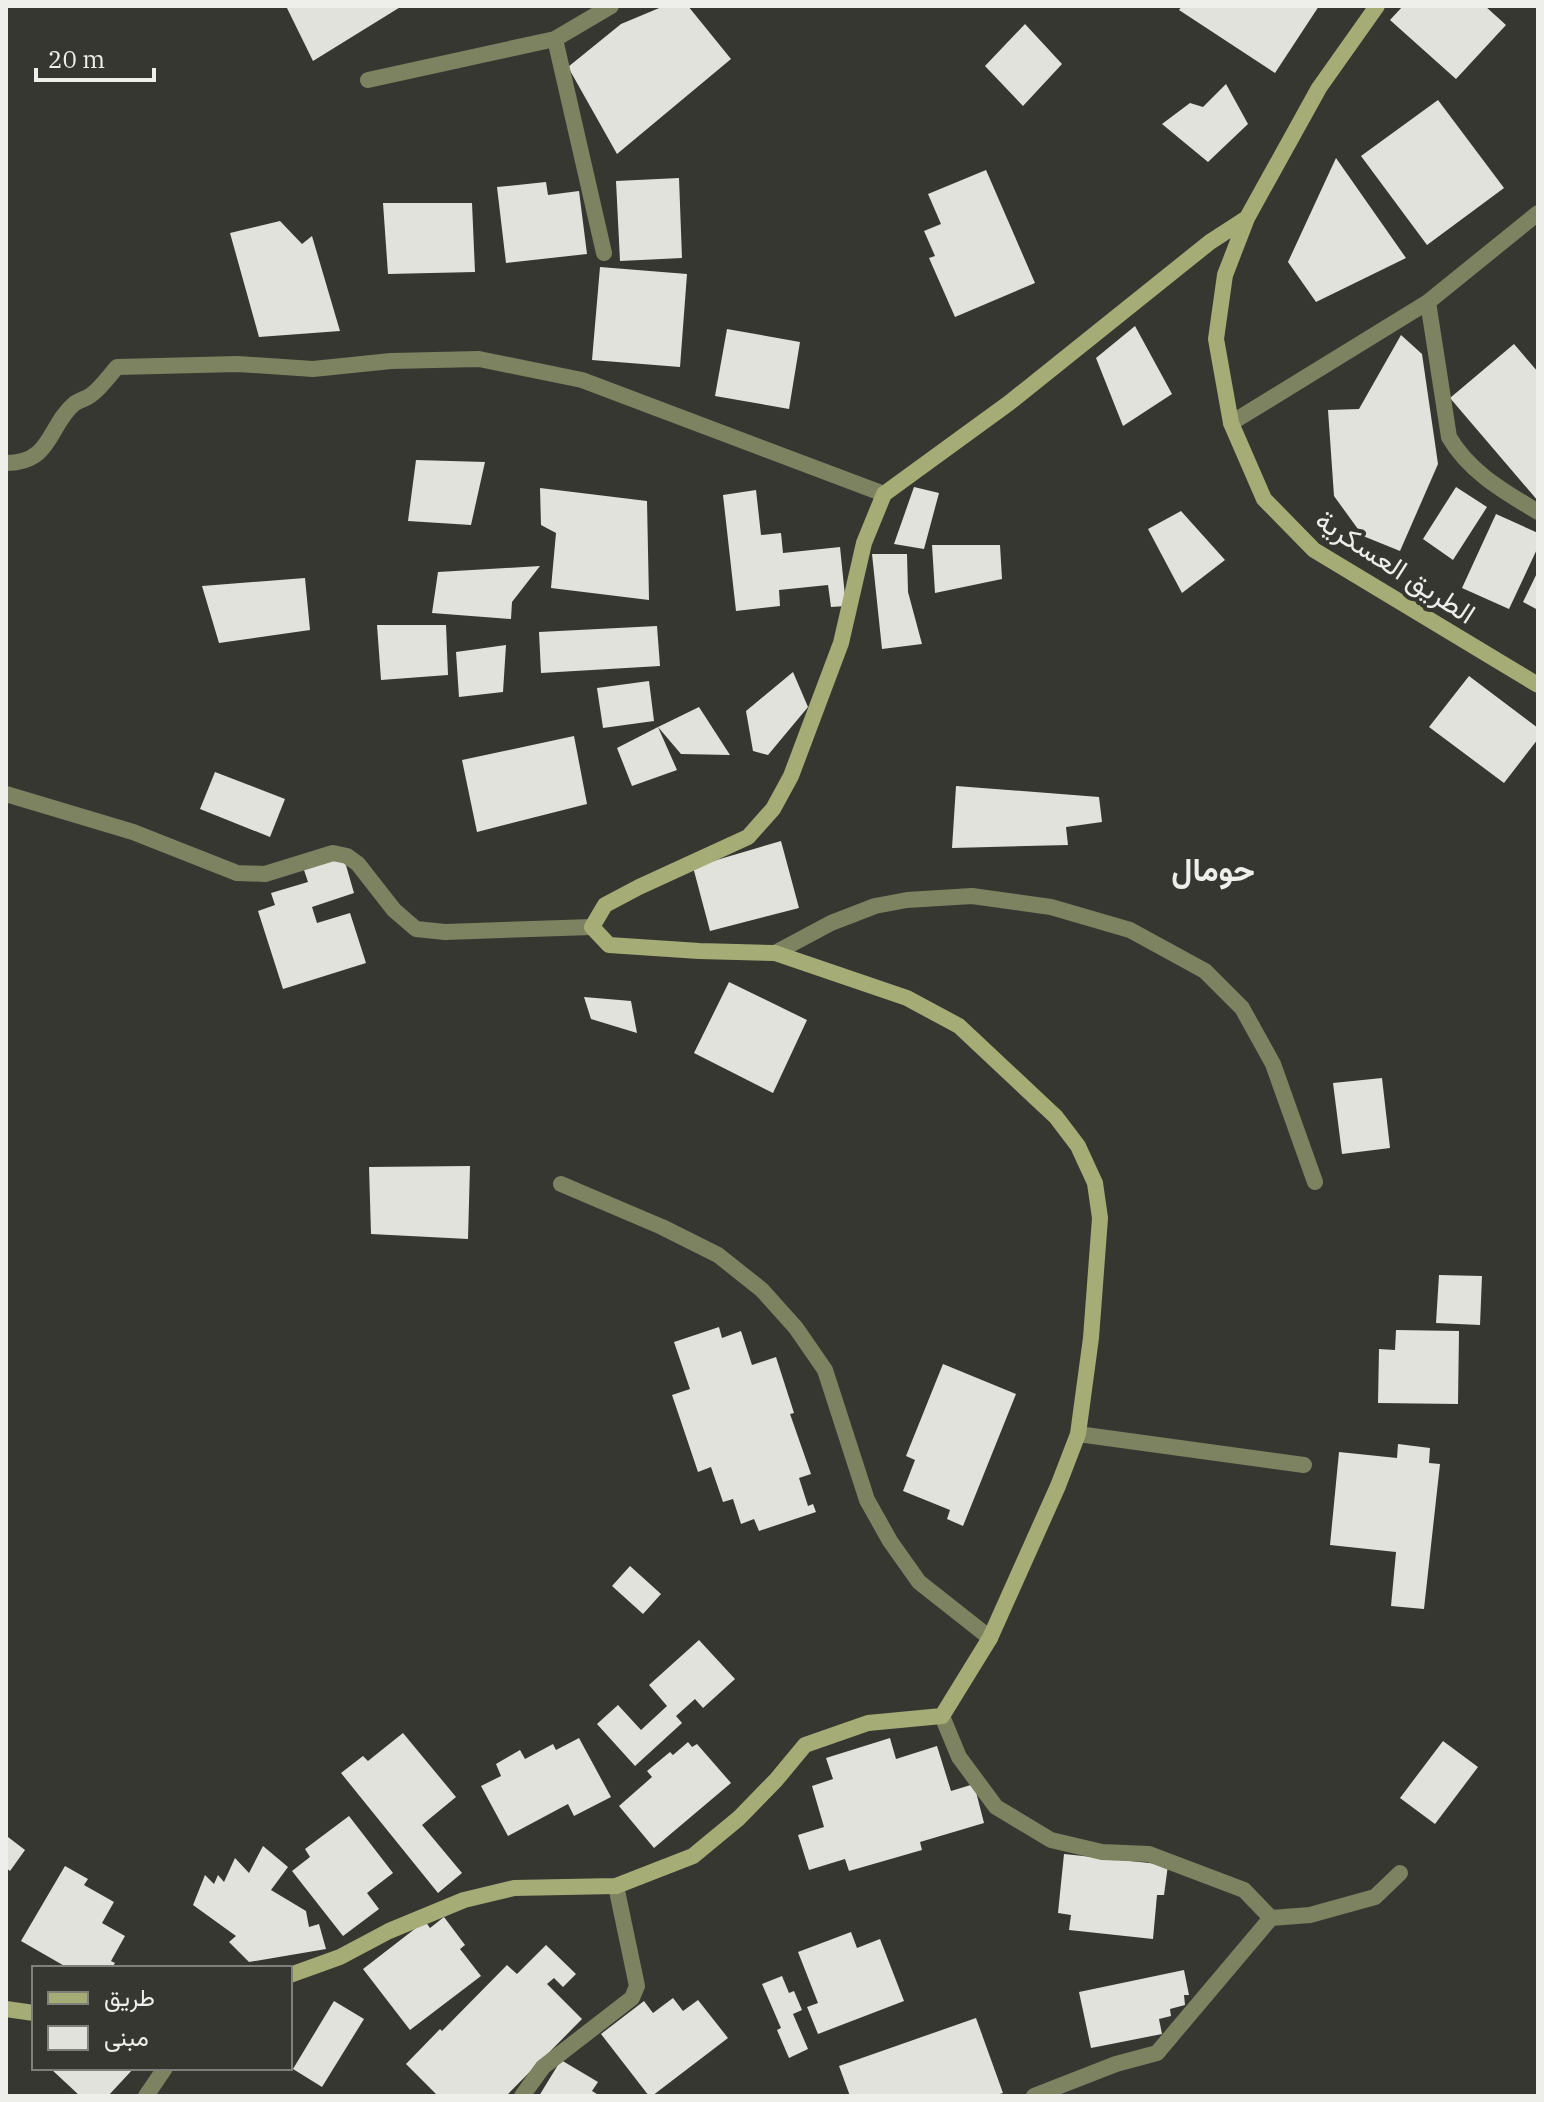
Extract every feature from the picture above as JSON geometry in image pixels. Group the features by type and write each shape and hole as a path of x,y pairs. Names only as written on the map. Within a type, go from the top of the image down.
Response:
{"street":[{"path":"368,80 555,39 611,6"},
{"name":"الطريق العسكرية","path":"1377,6 1319,88 1247,218 1225,275 1216,339 1231,423 1264,499 1314,550 1538,685"},
{"path":"555,39 604,253"},
{"path":"1231,423 1428,302 1538,213"},
{"path":"592,927 605,905 748,837 773,809 791,776 841,643 864,543 884,494 1009,403 1210,242 1247,218"},
{"path":"1428,302 1449,437 1458,453 1493,484 1538,512"},
{"path":"6,463 18,463 42,449 64,415 76,403 91,395 117,367 238,364 313,369 391,361 479,359 582,380 884,494"},
{"path":"6,794 133,832 237,873 265,874 333,853 347,856 358,864 394,910 416,929 445,932 592,927 609,945 775,953 907,998 959,1026 1056,1117 1078,1146 1095,1183 1100,1218 1091,1338 1078,1434 990,1638 942,1716"},
{"path":"775,953 831,923 875,906 907,900 972,896 1051,907 1130,930 1205,971 1242,1008 1273,1064 1315,1182"},
{"path":"561,1184 662,1227 718,1255 762,1290 796,1328 825,1370 867,1500 890,1541 919,1582 990,1638"},
{"path":"1078,1434 1304,1465"},
{"path":"292,1974 340,1957 389,1931 464,1900 514,1888 616,1886 693,1856 739,1818 805,1745 868,1723 942,1716"},
{"path":"942,1716 959,1757 996,1807 1051,1840 1102,1852 1149,1854 1244,1890 1271,1918"},
{"path":"1034,2096 1116,2064 1157,2053 1271,1918 1310,1915 1375,1897 1400,1873"},
{"path":"522,2096 543,2067 632,1998 637,1986 616,1886"},
{"path":"6,2009 32,2013"},
{"path":"146,2096 164,2070"}],"building":[{"path":"286,6 402,6 313,61"},
{"path":"664,6 688,6 731,59 617,154 568,67 621,24"},
{"path":"1182,6 1319,6 1275,73 1179,10"},
{"path":"1403,6 1485,6 1506,25 1456,79 1390,20"},
{"path":"1025,24 1062,64 1023,106 985,66"},
{"path":"1226,84 1248,124 1208,162 1162,124 1190,103 1203,107"},
{"path":"1438,100 1504,188 1427,245 1361,156"},
{"path":"1336,158 1406,258 1316,302 1288,262"},
{"path":"986,170 1035,283 955,317 929,258 935,256 924,231 941,224 928,194"},
{"path":"679,178 682,258 620,261 616,181"},
{"path":"546,182 548,195 579,191 587,254 506,263 497,187"},
{"path":"383,203 472,203 475,272 388,274"},
{"path":"280,221 302,244 312,236 340,331 259,337 230,233"},
{"path":"600,267 687,274 680,367 592,360"},
{"path":"1135,326 1172,394 1123,426 1096,358"},
{"path":"727,329 800,342 789,409 715,396"},
{"path":"1401,335 1422,354 1438,464 1400,551 1363,536 1334,496 1328,410 1359,409"},
{"path":"1514,344 1538,372 1538,501 1450,398"},
{"path":"416,460 485,462 471,525 408,521"},
{"path":"914,487 939,493 924,549 894,544"},
{"path":"1456,487 1487,507 1453,560 1423,539"},
{"path":"540,488 647,501 649,600 551,588 556,533 541,525"},
{"path":"756,490 761,535 781,533 783,553 840,547 846,606 831,607 828,585 779,590 780,606 736,611 723,495"},
{"path":"1181,511 1225,560 1182,593 1148,529"},
{"path":"1496,514 1538,533 1538,547 1509,609 1462,588"},
{"path":"932,545 1000,545 1002,579 935,593"},
{"path":"872,554 907,554 908,592 922,644 882,649"},
{"path":"540,566 512,602 511,619 432,613 438,572"},
{"path":"1538,571 1538,610 1523,602"},
{"path":"305,578 310,630 219,643 202,586"},
{"path":"377,625 446,625 448,675 381,680"},
{"path":"657,626 660,666 541,673 539,632"},
{"path":"506,645 503,692 459,697 456,652"},
{"path":"793,672 808,707 768,755 753,751 746,711"},
{"path":"1469,676 1538,728 1538,739 1504,783 1429,727"},
{"path":"649,681 654,721 603,728 597,688"},
{"path":"699,707 730,755 681,754 658,727"},
{"path":"658,727 677,770 632,786 617,748"},
{"path":"574,736 587,804 477,832 462,760"},
{"path":"215,772 285,799 270,837 200,809"},
{"path":"956,786 1099,797 1102,822 1066,827 1068,845 952,848"},
{"path":"781,841 799,908 710,931 693,867"},
{"path":"343,855 354,893 312,907 317,923 350,913 366,963 283,989 258,911 275,905 271,893 308,882 303,867"},
{"path":"729,982 807,1020 773,1093 694,1053"},
{"path":"584,997 631,1001 637,1033 591,1019"},
{"path":"1382,1078 1390,1148 1342,1154 1333,1083"},
{"path":"470,1166 468,1239 371,1234 369,1167"},
{"path":"1439,1275 1482,1276 1480,1325 1436,1323"},
{"path":"719,1327 722,1338 741,1331 752,1365 776,1357 794,1413 790,1414 811,1474 799,1478 808,1506 813,1504 816,1512 759,1531 754,1519 741,1524 733,1499 723,1502 711,1467 698,1472 672,1395 690,1389 674,1342"},
{"path":"1396,1330 1459,1331 1458,1404 1378,1403 1379,1349 1395,1350"},
{"path":"943,1364 1016,1394 963,1526 947,1519 950,1510 903,1491 915,1460 906,1456"},
{"path":"1398,1444 1430,1448 1429,1463 1440,1464 1424,1609 1391,1606 1396,1552 1330,1545 1339,1452 1397,1458"},
{"path":"630,1566 661,1594 643,1614 612,1586"},
{"path":"699,1640 735,1679 703,1708 695,1699 676,1716 682,1723 635,1766 597,1724 618,1705 641,1730 667,1706 649,1685"},
{"path":"403,1733 456,1797 422,1825 462,1873 438,1893 341,1773 363,1756 368,1761"},
{"path":"579,1738 611,1797 574,1816 568,1804 508,1836 481,1786 501,1776 496,1764 520,1750 525,1759 553,1744 556,1750"},
{"path":"890,1738 896,1759 937,1746 951,1791 974,1784 984,1823 920,1842 922,1850 849,1871 845,1859 809,1870 798,1835 824,1827 812,1786 833,1779 826,1758"},
{"path":"1443,1741 1478,1767 1435,1824 1400,1798"},
{"path":"688,1742 692,1747 697,1744 731,1783 654,1848 619,1806 652,1777 647,1771"},
{"path":"349,1816 393,1873 367,1893 379,1909 343,1936 292,1871 310,1857 305,1849"},
{"path":"8,1837 25,1850 10,1871 6,1868"},
{"path":"263,1846 288,1867 271,1890 306,1911 309,1927 319,1924 326,1949 249,1962 229,1942 236,1936 193,1905 205,1875 214,1884 218,1875 224,1882 235,1858 249,1873"},
{"path":"1064,1854 1168,1865 1164,1895 1157,1895 1153,1939 1069,1930 1071,1915 1058,1913"},
{"path":"65,1866 88,1879 84,1885 114,1902 102,1923 125,1936 111,1961 115,1963 113,1966 65,1966 21,1941"},
{"path":"444,1917 465,1945 460,1949 481,1976 410,2030 363,1969 425,1921 430,1928"},
{"path":"851,1932 857,1948 880,1939 904,2001 818,2034 807,2007 818,2003 798,1952"},
{"path":"546,1945 576,1974 563,1987 554,1978 547,1984 582,2019 506,2096 438,2096 406,2064 507,1965 517,1974"},
{"path":"1184,1970 1189,1995 1184,1995 1185,2005 1170,2009 1171,2016 1159,2019 1162,2034 1091,2048 1079,1992"},
{"path":"782,1976 789,1993 794,1991 802,2010 793,2014 808,2049 789,2058 777,2030 781,2028 762,1984"},
{"path":"673,1998 683,2011 698,2000 728,2038 649,2096 601,2034 644,2001 653,2013"},
{"path":"334,2001 364,2019 322,2087 293,2069"},
{"path":"976,2018 1003,2093 993,2096 850,2096 839,2066"},
{"path":"561,2060 598,2082 592,2091 600,2096 539,2096"},
{"path":"52,2070 132,2070 108,2096 80,2096"}],"district":[{"name":"حومال","path":"1213,869"}]}
